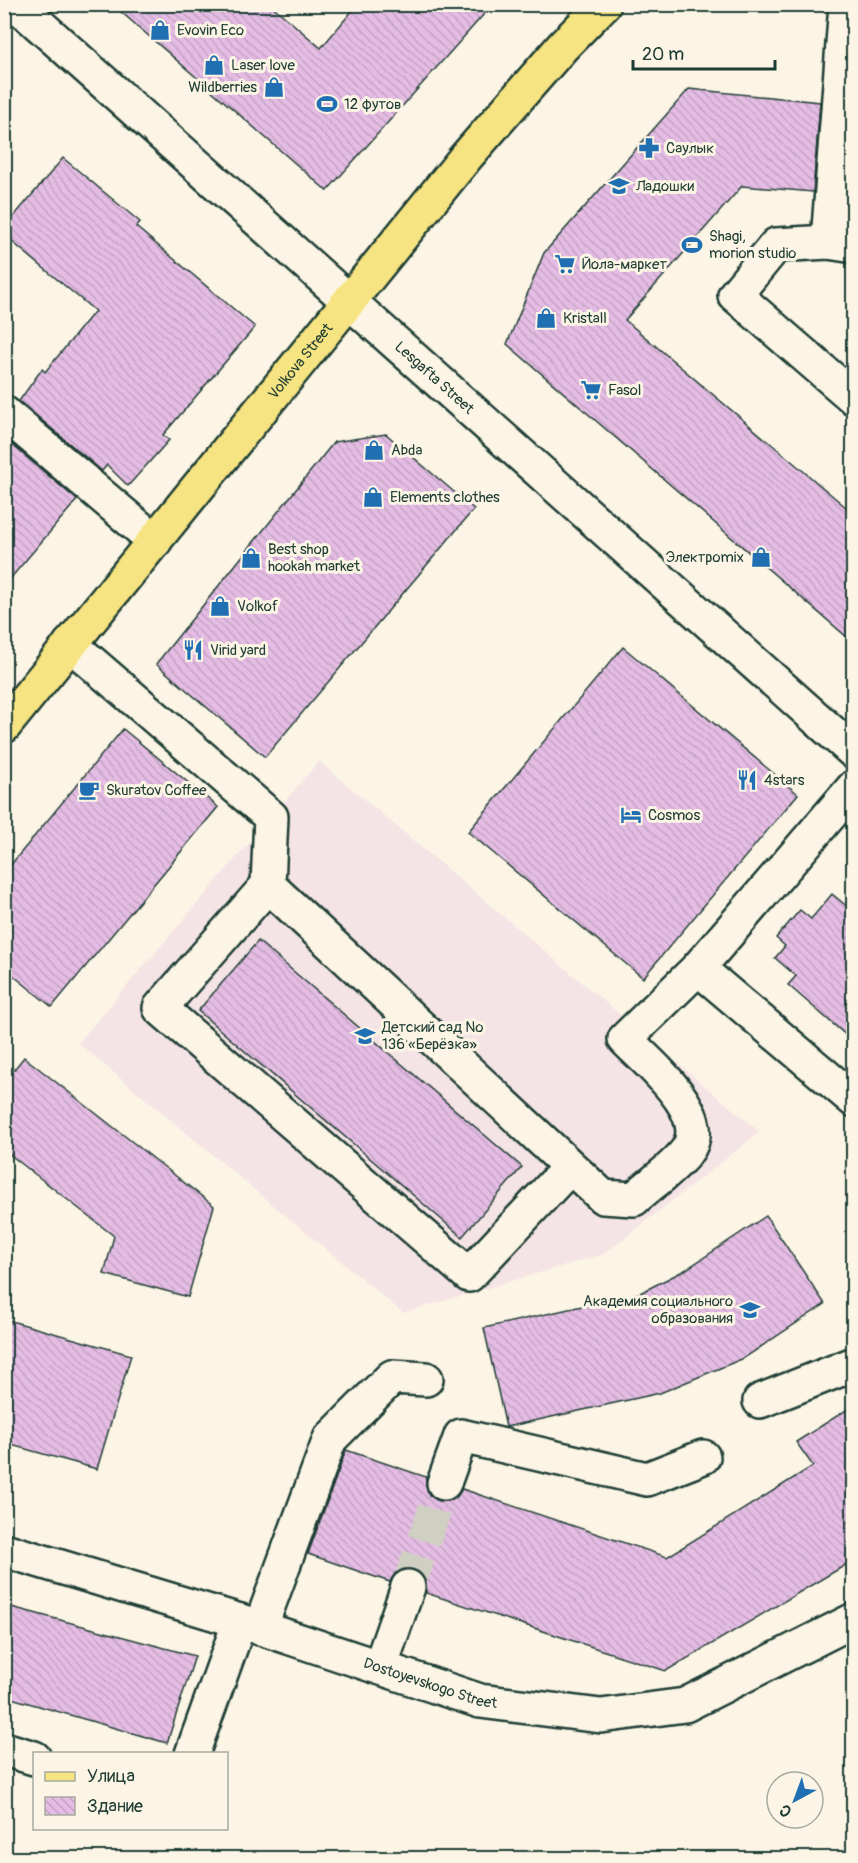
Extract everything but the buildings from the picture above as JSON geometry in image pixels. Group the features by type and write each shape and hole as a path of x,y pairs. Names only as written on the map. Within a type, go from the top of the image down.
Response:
{"main road":[{"name":"Volkova Street","path":"4,726 466,157 563,46 604,4"}],"street":[{"path":"846,4 841,244 776,245 735,295 854,398"},
{"name":"Lesgafta Street","path":"37,11 349,303 854,752"},
{"path":"4,413 155,541"},
{"path":"70,644 271,818 268,885 160,1008 469,1275 570,1167"},
{"path":"268,885 603,1197 633,1199 687,1151 694,1130 684,1100 625,1039 698,968 854,787"},
{"path":"698,968 854,1100"},
{"path":"760,1401 854,1364"},
{"path":"193,1752 330,1439 392,1377 426,1379"},
{"path":"444,1483 461,1436 647,1479 703,1457"},
{"name":"Dostoyevskogo Street","path":"4,1550 250,1624 480,1701 601,1716 684,1705 854,1620"},
{"path":"380,1667 408,1587"},
{"path":"4,1749 33,1758"}],"shaded area":[{"name":"Детский сад № 136 «Берёзка»","path":"319,761 760,1132 604,1254 403,1313 78,1043"}],"tunnel":[{"path":"408,1587 444,1483"}],"place":[{"name":"Evovin Eco","path":"160,30"},
{"name":"Laser love","path":"214,65"},
{"name":"Wildberries","path":"274,87"},
{"name":"12 футов","path":"327,104"},
{"name":"Саулык","path":"649,148"},
{"name":"Ладошки","path":"619,186"},
{"name":"Shagi, morion studio","path":"692,245"},
{"name":"Йола-маркет","path":"565,264"},
{"name":"Kristall","path":"546,318"},
{"name":"Fasol","path":"591,390"},
{"name":"Abda","path":"374,450"},
{"name":"Elements clothes","path":"373,497"},
{"name":"Электроmix","path":"761,557"},
{"name":"Best shop hookah market","path":"251,558"},
{"name":"Volkof","path":"220,606"},
{"name":"Virid yard","path":"193,650"},
{"name":"4stars","path":"747,780"},
{"name":"Skuratov Coffee","path":"89,790"},
{"name":"Cosmos","path":"631,815"},
{"name":"Детский сад № 136 «Берёзка»","path":"365,1036"},
{"name":"Академия социального образования","path":"750,1310"}]}
